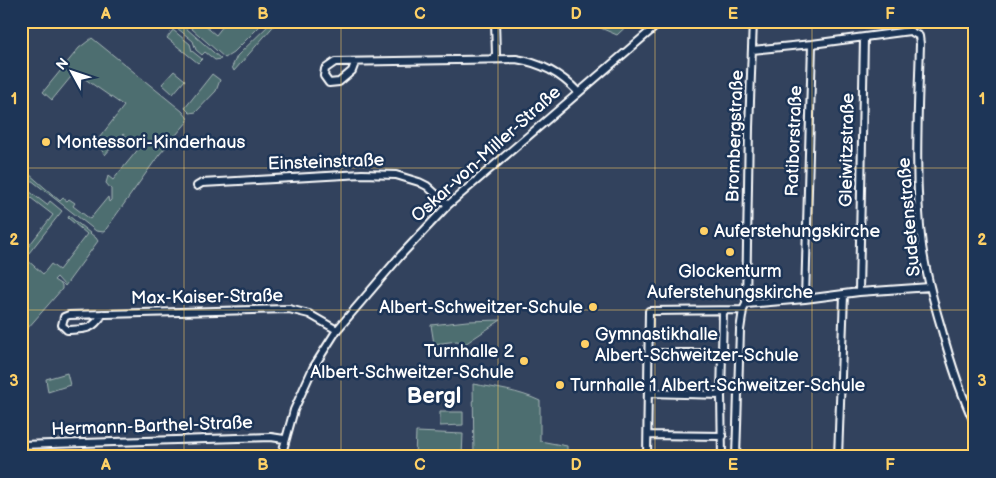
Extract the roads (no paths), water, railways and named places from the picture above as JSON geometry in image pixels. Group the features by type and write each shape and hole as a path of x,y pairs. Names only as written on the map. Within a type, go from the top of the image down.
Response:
{"main road":[{"path":"975,165 975,188"}],"street":[{"path":"492,59 496,55 495,21"},
{"name":"Oskar-von-Miller-Straße","path":"281,457 284,439 302,389 337,330 401,255 448,205 662,21"},
{"name":"Brombergstraße","path":"736,457 740,330 744,307 753,21"},
{"name":"Sudetenstraße","path":"864,38 902,32 915,33 919,36 918,175 922,243 930,288 951,362 965,404 975,424"},
{"path":"752,50 864,38"},
{"name":"Gleiwitzstraße","path":"859,292 864,38"},
{"name":"Ratiborstraße","path":"805,299 812,44"},
{"path":"355,63 352,71 339,82 330,82 324,76 325,69 335,62 516,59 539,64 565,78 578,92"},
{"name":"Einsteinstraße","path":"197,186 202,182 362,174 396,175 427,186 448,205"},
{"path":"646,457 648,434 649,311 723,311 859,292 930,288"},
{"path":"838,457 844,295"},
{"name":"Max-Kaiser-Straße","path":"103,314 95,325 89,329 67,330 62,325 64,317 69,315 103,314 289,309 309,314 337,330"},
{"path":"722,457 723,311"},
{"path":"648,353 722,353"},
{"path":"648,393 721,395"},
{"path":"648,434 723,436"},
{"name":"Hermann-Barthel-Straße","path":"21,446 207,439 284,439"}],"place":[{"name":"Montessori-Kinderhaus","path":"46,142"},
{"name":"Auferstehungskirche","path":"704,231"},
{"name":"Glockenturm Auferstehungskirche","path":"730,252"},
{"name":"Albert-Schweitzer-Schule","path":"593,307"},
{"name":"Gymnastikhalle Albert-Schweitzer-Schule","path":"585,344"},
{"name":"Turnhalle 2 Albert-Schweitzer-Schule","path":"524,361"},
{"name":"Turnhalle 1 Albert-Schweitzer-Schule","path":"560,385"}],"district":[{"name":"Bergl","path":"434,396"}]}
